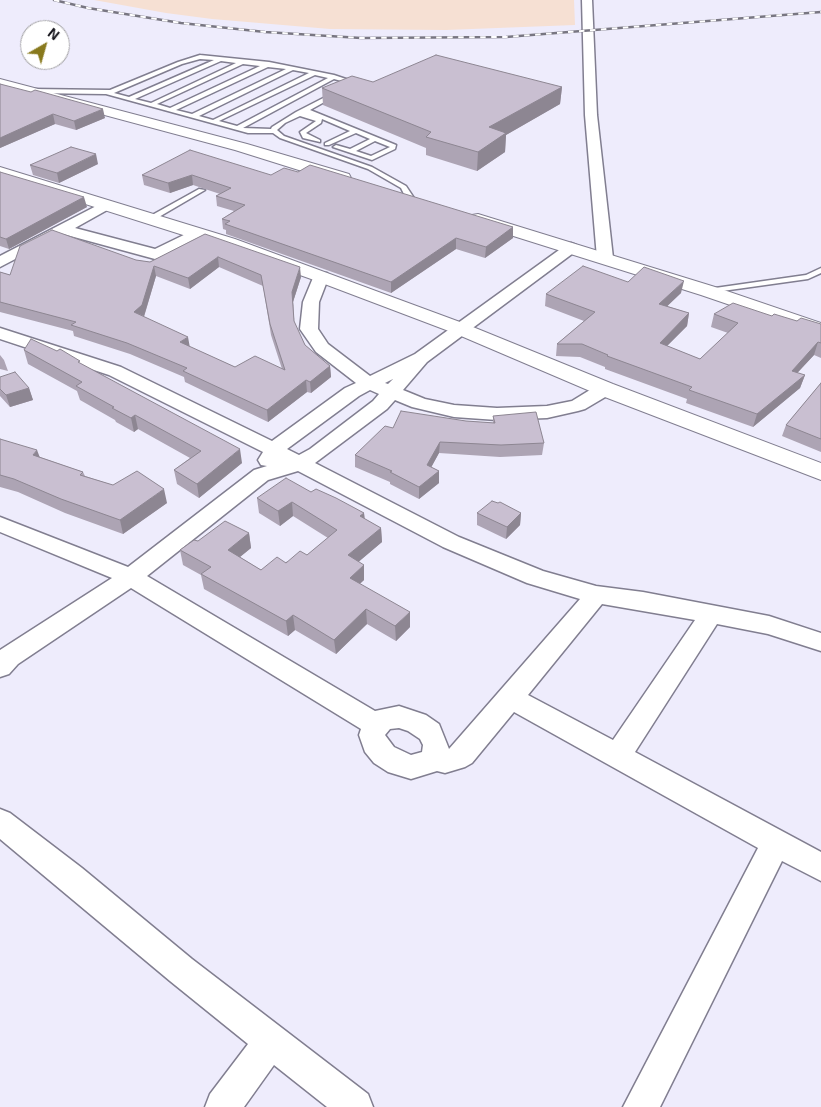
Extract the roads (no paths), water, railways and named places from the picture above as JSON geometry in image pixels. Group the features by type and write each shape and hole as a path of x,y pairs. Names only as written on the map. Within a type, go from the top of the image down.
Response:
{"main road":[{"path":"0,83 241,146 427,203"},
{"path":"0,172 197,234 321,276 461,330 605,389 821,472"},
{"path":"462,214 605,258 815,327"}],"street":[{"path":"587,0 591,115 605,258"},
{"path":"3,257 62,229 104,206"},
{"path":"62,229 156,254 163,253 197,234"},
{"path":"3,661 131,577 260,474 274,450 352,392 421,358 571,248"},
{"path":"321,276 311,302 310,329 322,348 368,383 419,404 454,411 497,414 547,412 578,405 605,389"},
{"path":"0,333 115,371 300,463 451,542 535,577 596,595 643,601 768,625 821,642"},
{"path":"260,474 300,463 318,453 380,405 421,358"},
{"path":"0,524 131,577 376,725"},
{"path":"435,759 436,745 430,732 417,723 399,717 384,719 376,725 372,735 375,744 384,755 398,764 411,767 422,765 435,759 445,761 455,759 462,755 512,698 596,595"},
{"path":"617,756 711,614"},
{"path":"512,698 821,867"},
{"path":"0,822 71,878 181,970 355,1107"},
{"path":"641,1107 776,842"},
{"path":"223,1107 271,1041"}],"lane":[{"path":"107,93 188,60 200,57 270,64 314,72 351,81 353,83 346,89"},
{"path":"129,99 222,58"},
{"path":"150,105 245,61"},
{"path":"171,110 270,64"},
{"path":"193,116 292,68"},
{"path":"213,122 314,72"},
{"path":"238,128 334,77"},
{"path":"28,90 107,93 238,128 262,132 274,131 282,136 370,168 404,187 410,198"},
{"path":"274,131 274,128 338,93"},
{"path":"301,112 357,130 394,146 372,158 302,135 302,133 319,122 316,118 301,112"},
{"path":"327,144 357,130"},
{"path":"350,152 376,138"},
{"path":"149,219 201,190"},
{"path":"708,291 808,277 819,273"}],"railway":[{"path":"54,0 88,8 181,23 265,32 361,38 506,37 821,12"}]}
